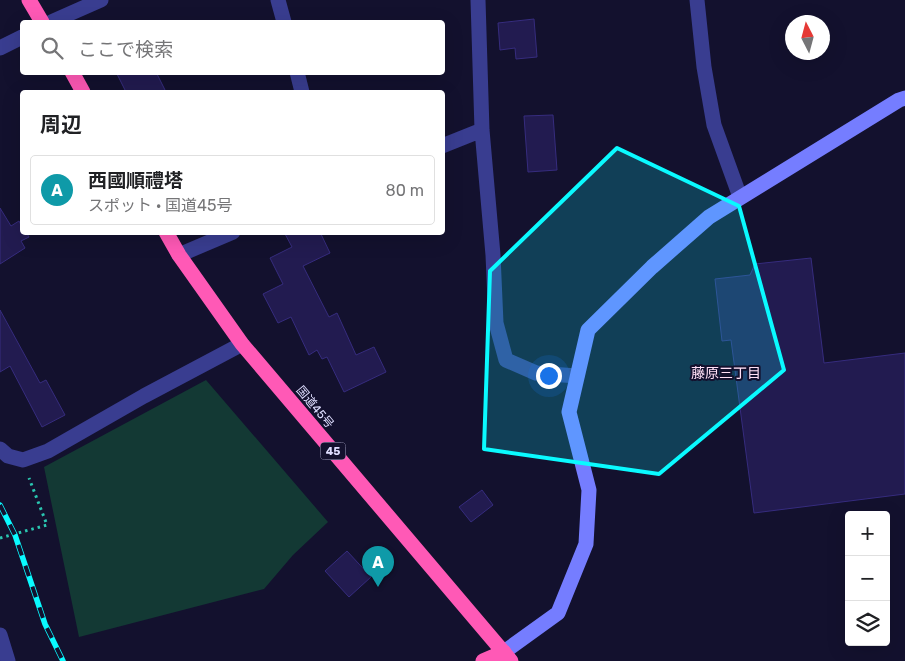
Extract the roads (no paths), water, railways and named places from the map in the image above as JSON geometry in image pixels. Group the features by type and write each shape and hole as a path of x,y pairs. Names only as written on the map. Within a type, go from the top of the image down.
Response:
{"highway":[{"path":"28,0 41,20"},
{"path":"74,75 82,90"},
{"name":"国道45号","path":"168,235 179,255 242,344 505,658"},
{"path":"483,661 505,658"}],"street":[{"path":"56,20 101,0"},
{"path":"278,0 283,20"},
{"path":"478,0 482,130 496,323 506,360 536,373 577,376"},
{"path":"697,0 704,67 714,125 740,197"},
{"path":"0,48 20,38"},
{"path":"298,75 302,90"},
{"path":"505,658 558,613 586,544 589,490 569,412 588,330 652,267 709,217 905,98"},
{"path":"445,145 482,130"},
{"path":"179,255 226,235"},
{"path":"0,449 8,456 23,460 48,451 144,396 242,344"},
{"path":"0,636 8,661"}],"railway":[{"path":"0,505 15,535 45,624 63,661"}],"place":[{"name":"西國順禮塔","path":"378,587"}],"district":[{"name":"藤原三丁目","path":"726,373"}]}
